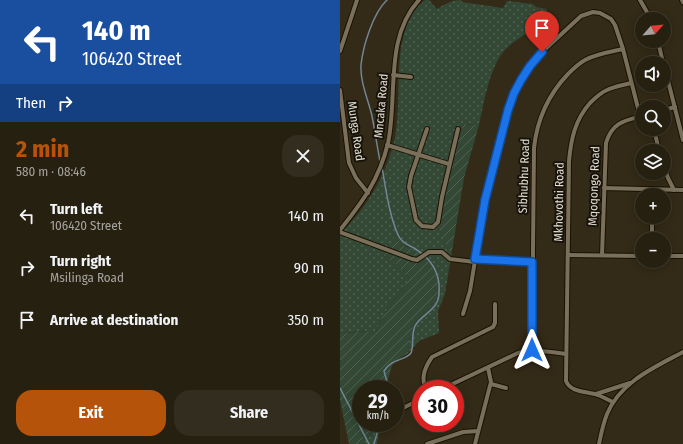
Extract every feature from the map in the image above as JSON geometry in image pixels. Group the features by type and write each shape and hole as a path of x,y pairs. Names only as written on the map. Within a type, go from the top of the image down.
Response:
{"street":[{"path":"340,51 357,0"},
{"name":"Mncaka Road","path":"340,231 368,194 384,158 392,121 393,75 396,53 404,25 409,14 420,0"},
{"path":"640,0 647,12"},
{"path":"463,314 467,304 485,200 508,110 514,93 530,66 542,52 576,20 589,13 600,13 611,19 617,29 636,100"},
{"name":"Sibhubhu Road","path":"532,350 532,262 535,134 545,106 562,80 584,60 623,49"},
{"path":"393,75 411,76"},
{"name":"Mkhovothi Road","path":"596,394 575,389 568,385 566,381 569,161 574,131 585,109 602,92 631,83"},
{"name":"Munga Road","path":"340,90 350,163 356,178 368,194"},
{"path":"671,91 683,140"},
{"path":"671,108 675,107"},
{"name":"Mqoqongo Road","path":"602,255 605,151 608,136 615,126 635,118"},
{"path":"427,129 411,176 409,187 416,220 422,226 433,226 438,222 449,164 458,129"},
{"path":"387,145 449,164"},
{"path":"669,180 674,190 683,190"},
{"path":"604,188 635,189"},
{"path":"340,231 417,260 429,252 442,252 450,259 532,262"},
{"path":"568,254 635,256"},
{"path":"671,256 683,256"},
{"path":"423,380 426,367 432,357 493,327 496,322 496,304"},
{"path":"462,380 518,353 532,350 566,354"},
{"path":"599,444 602,426 607,412 613,402 632,382 650,370 683,352"},
{"path":"475,444 492,379 488,368"},
{"path":"596,394 632,382"},
{"path":"491,384 506,388"},
{"path":"596,394 613,402"},
{"path":"427,444 463,432 478,432"}],"green space":[{"path":"425,0 429,0 437,9 445,4 461,0 462,2 503,8 507,1 533,4 536,7 547,10 539,23 509,46 498,59 488,87 479,125 463,124 438,227 451,257 445,294 438,311 439,333 419,341 408,353 413,325 436,300 438,295 435,271 408,247 400,243 383,255 394,262 410,278 383,315 376,331 340,333 340,234 359,213 375,190 387,164 395,137 402,45 406,28 413,13"},
{"path":"463,124 479,125 464,178 451,257 438,227 444,195"},
{"path":"396,235 402,245 414,250 428,262 435,271 438,295 436,300 413,325 408,353 394,362 388,380 352,380 352,432 362,432 365,444 349,444 340,400 340,333 376,331 383,315 410,278 394,262 383,255"},
{"path":"362,432 364,432 367,437 372,432 379,432 377,444 365,444"},
{"path":"364,432 372,432 367,437"}],"waterway":[{"path":"380,161 372,116 363,84 361,65 364,49 373,21 387,0"},
{"path":"382,167 386,193 398,235 403,242 419,251 428,259 436,272 439,284 438,300 430,311 420,319 415,326 411,353 387,367 384,371 386,380"},
{"path":"340,388 369,444"},
{"path":"374,444 377,432"}],"route":[{"path":"532,350 532,262 475,259 485,200 508,110 514,93 521,80 542,52"}]}
